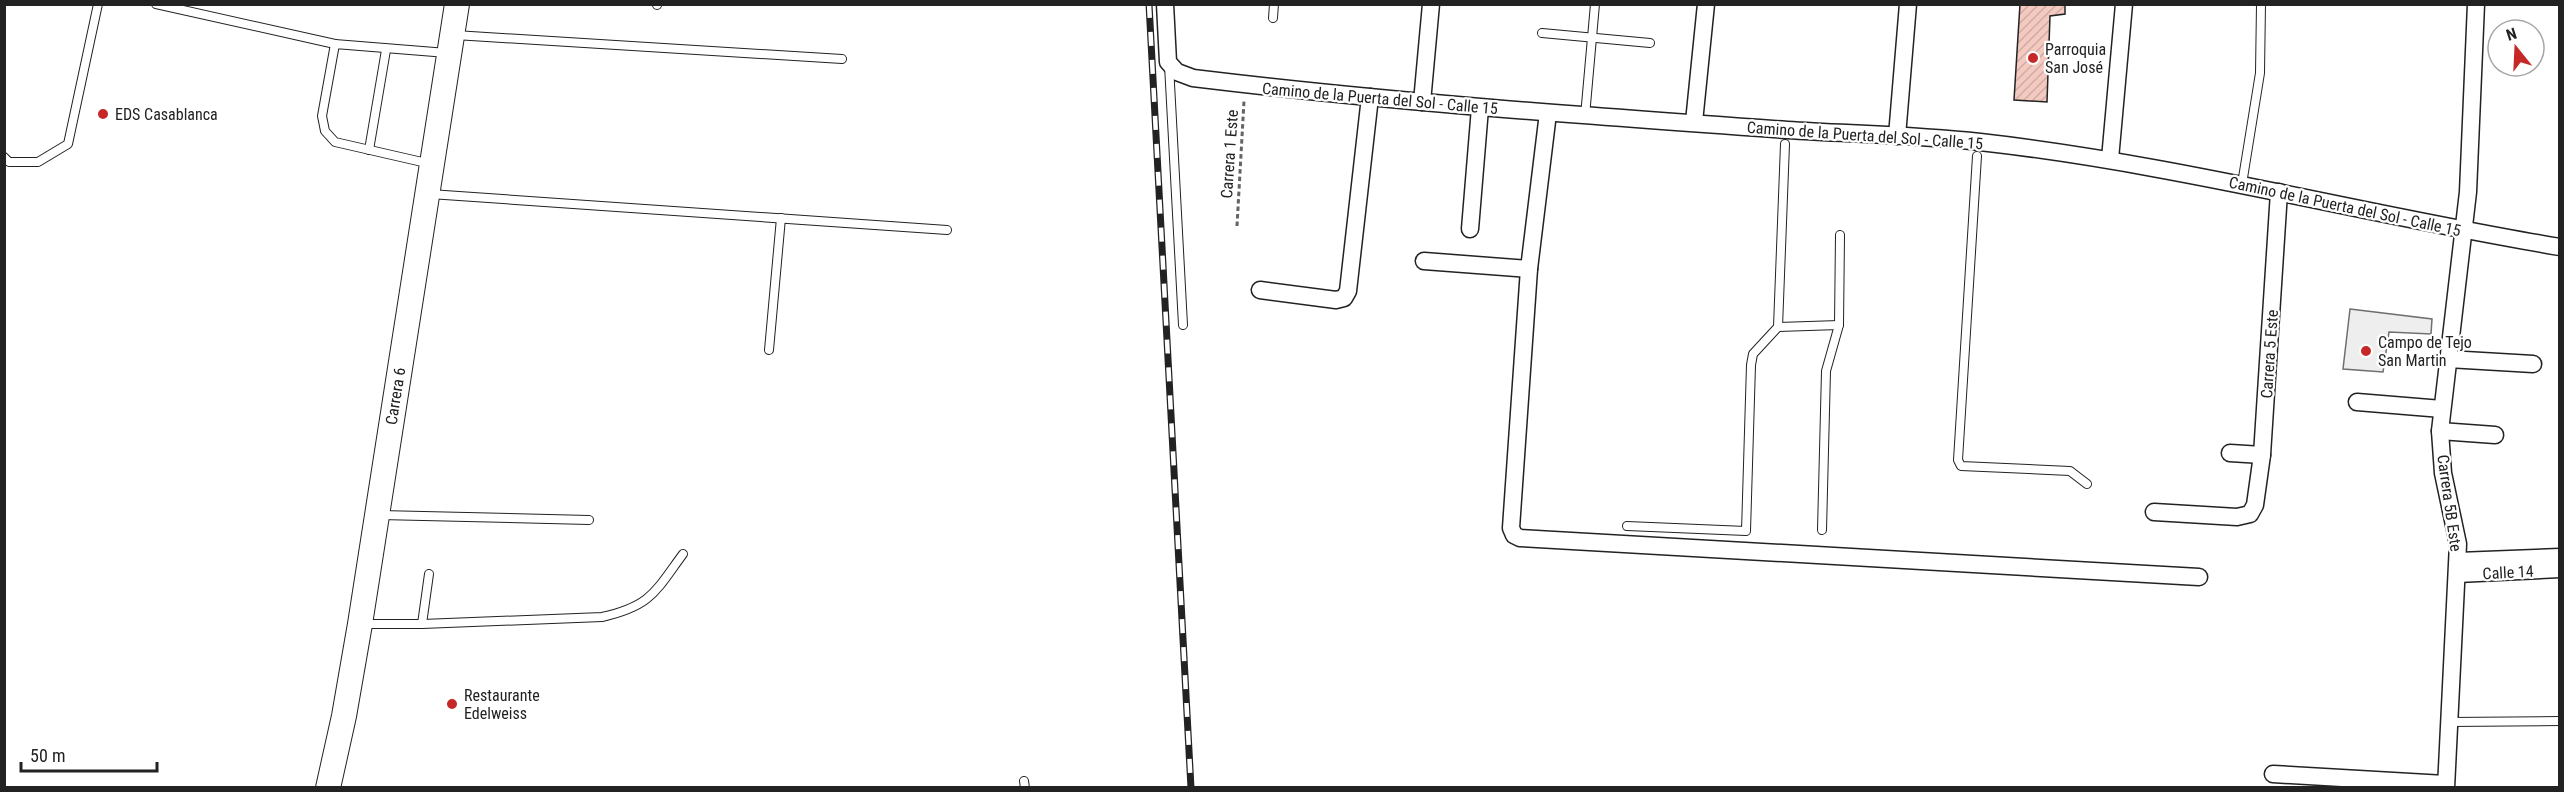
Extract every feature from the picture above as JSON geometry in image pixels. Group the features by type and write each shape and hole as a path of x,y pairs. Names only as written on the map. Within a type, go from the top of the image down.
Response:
{"main road":[{"name":"Carrera 6","path":"328,788 344,716 360,624 457,4"}],"street":[{"path":"1166,4 1168,62"},
{"path":"1422,102 1431,4"},
{"path":"1694,122 1706,4"},
{"path":"1898,136 1908,4"},
{"path":"2110,159 2124,4"},
{"name":"Carrera 5B Este","path":"2445,786 2458,544 2443,473 2440,431 2468,192 2476,4"},
{"name":"Camino de la Puerta del Sol - Calle 15","path":"1168,62 1177,72 1193,78 1245,85 1480,108 1694,122 1785,137 1898,136 1977,149 2110,159 2242,184 2463,231 2559,247"},
{"path":"1260,290 1336,300 1344,298 1348,291 1370,97"},
{"path":"1470,229 1480,108"},
{"path":"1548,112 1529,269 1511,528 1514,535 1520,538 2199,577"},
{"name":"Carrera 5 Este","path":"2154,512 2237,517 2250,514 2255,505 2262,455 2279,192"},
{"path":"1424,261 1529,269"},
{"path":"2448,359 2533,364"},
{"path":"2357,402 2442,409"},
{"path":"2440,431 2495,435"},
{"path":"2230,453 2262,455"},
{"path":"2457,568 2559,557"},
{"name":"Calle 14","path":"2457,568 2559,569"},
{"path":"2273,774 2445,786"}],"lane":[{"path":"4,157 9,162 38,162 68,144 98,4"},
{"path":"156,4 335,44 386,50 450,44 842,59"},
{"path":"1273,18 1274,4"},
{"path":"1585,116 1595,4"},
{"path":"2242,184 2260,73 2261,4"},
{"path":"1542,33 1650,43"},
{"path":"335,44 322,116 325,131 335,142 431,164"},
{"path":"369,150 386,50"},
{"path":"1168,62 1183,325"},
{"path":"1627,526 1746,531 1751,365 1753,354 1778,327 1785,137"},
{"path":"1977,149 1958,460 1961,466 2070,471 2087,484"},
{"path":"427,193 947,230"},
{"path":"769,350 781,218"},
{"path":"1822,530 1826,371 1839,325 1840,235"},
{"path":"1778,327 1839,325"},
{"path":"376,515 589,520"},
{"path":"360,624 602,617 628,611 652,597 683,554"},
{"path":"422,624 429,574"},
{"path":"2449,722 2559,721"}],"path":[{"name":"Carrera 1 Este","path":"1237,226 1245,85"}],"shaded area":[{"name":"Campo de Tejo San Martin","path":"2350,309 2432,319 2431,334 2389,332 2383,372 2343,369"}],"building":[{"name":"Parroquia San José","path":"2020,4 2065,4 2065,14 2050,16 2047,102 2014,100"}],"railway":[{"path":"1149,4 1191,788"}],"place":[{"name":"Parroquia San José","path":"2033,58"},
{"name":"EDS Casablanca","path":"103,114"},
{"name":"Campo de Tejo San Martin","path":"2366,351"},
{"name":"Restaurante Edelweiss","path":"452,704"}]}
